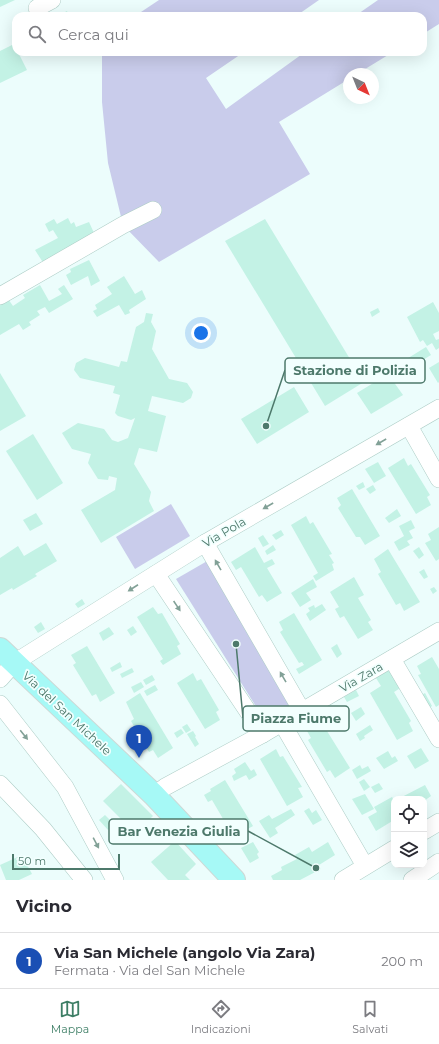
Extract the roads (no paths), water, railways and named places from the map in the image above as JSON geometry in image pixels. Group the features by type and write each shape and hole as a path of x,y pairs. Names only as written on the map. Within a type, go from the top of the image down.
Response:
{"main road":[{"name":"Via del San Michele","path":"5,664 154,795 234,880"}],"street":[{"path":"0,296 123,225 152,210"},
{"name":"Via Pola","path":"5,664 205,543 439,408"},
{"path":"409,426 439,480"},
{"path":"205,543 302,711"},
{"path":"156,574 263,734"},
{"name":"Via Zara","path":"154,795 164,787 263,734 439,631"},
{"path":"392,659 439,739"},
{"path":"0,704 66,786 116,880"},
{"path":"282,723 365,866"},
{"path":"0,784 43,829 84,880"},
{"path":"427,829 439,822"},
{"path":"343,880 391,851"},
{"path":"412,880 439,862"}],"place":[{"name":"Stazione di Polizia","path":"266,426"},
{"name":"Piazza Fiume","path":"236,644"},
{"name":"Via San Michele (angolo Via Zara)","path":"139,758"},
{"name":"Bar Venezia Giulia","path":"316,868"}]}
